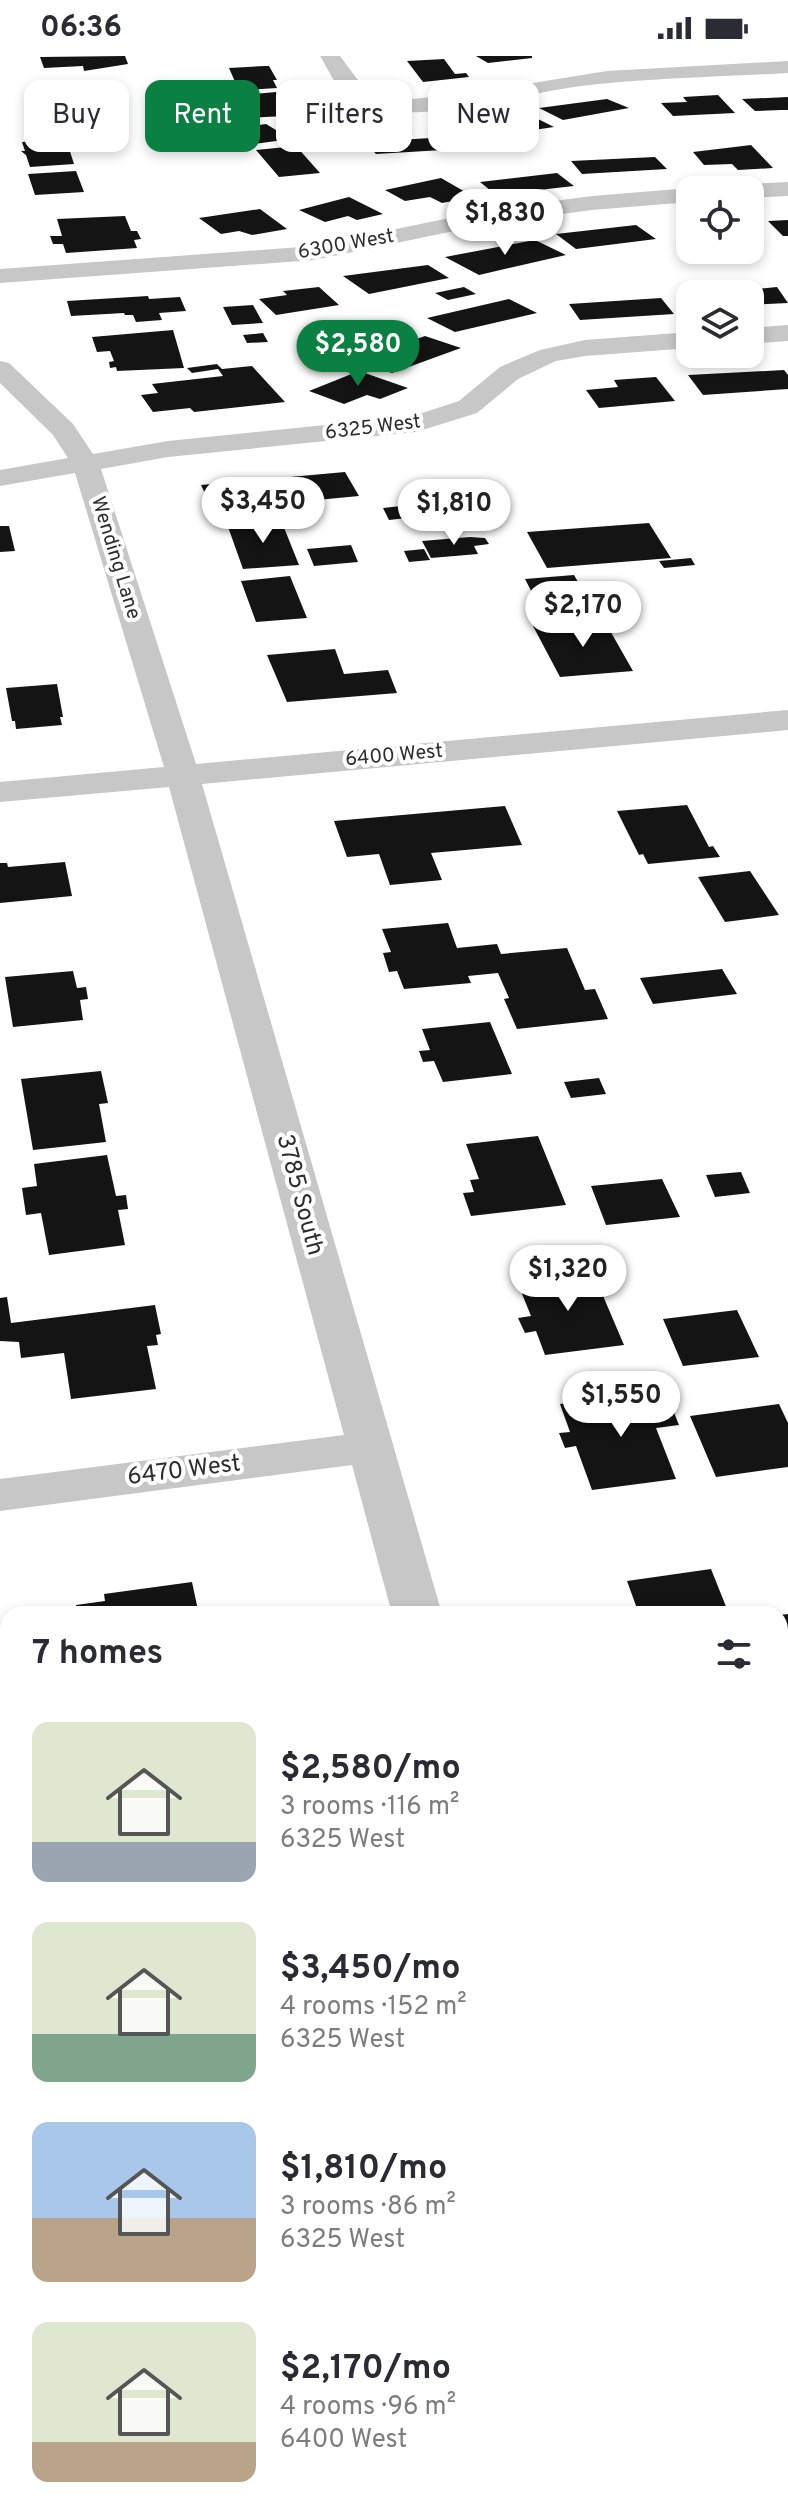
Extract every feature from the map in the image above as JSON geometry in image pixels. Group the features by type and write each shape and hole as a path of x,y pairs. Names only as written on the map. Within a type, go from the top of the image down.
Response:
{"street":[{"path":"330,56 357,94 385,103 448,101 596,78 788,67"},
{"path":"764,190 788,189"},
{"name":"6300 West","path":"0,276 314,253 493,216 676,196"},
{"path":"764,335 788,333"},
{"name":"6325 West","path":"0,478 168,449 416,424 468,407 509,373 549,355 585,348 676,341"},
{"name":"Wending Lane","path":"0,369 63,430 86,464 183,775"},
{"name":"6400 West","path":"0,792 788,720"},
{"name":"3785 South","path":"183,775 415,1606"},
{"name":"6470 West","path":"0,1495 368,1447"}],"building":[{"path":"125,56 128,64 84,71 83,66 44,68 40,57"},
{"path":"476,56 532,56 532,58 488,63"},
{"path":"444,59 455,74 466,73 469,77 423,82 407,61"},
{"path":"269,66 277,80 273,80 276,88 260,89 260,80 234,80 229,68"},
{"path":"276,92 276,117 260,117 260,94"},
{"path":"718,95 735,113 673,116 661,103 687,102 683,97"},
{"path":"788,97 788,110 755,111 742,99"},
{"path":"607,99 629,108 563,120 539,108"},
{"path":"539,120 554,127 539,129"},
{"path":"266,124 276,130 276,141 260,143 260,125"},
{"path":"428,138 428,151 412,152 412,139"},
{"path":"751,145 773,168 738,170 732,164 704,165 693,152"},
{"path":"276,148 276,152 301,152 320,173 279,177 258,152"},
{"path":"21,151 70,152 74,164 30,167"},
{"path":"655,157 667,169 582,174 571,161"},
{"path":"76,171 84,192 35,195 28,174"},
{"path":"557,173 574,186 496,195 480,182"},
{"path":"441,178 474,197 442,203 430,197 405,201 385,190"},
{"path":"349,197 383,214 357,220 348,216 325,222 299,210"},
{"path":"260,209 287,229 252,235 239,231 221,234 199,218"},
{"path":"125,216 131,231 137,231 141,239 134,240 137,248 66,253 63,244 53,244 50,236 62,236 57,219"},
{"path":"788,220 788,236 783,236 768,221"},
{"path":"636,225 656,239 576,249 556,234"},
{"path":"535,240 566,255 479,275 445,257"},
{"path":"428,265 449,278 369,294 343,276"},
{"path":"319,287 339,305 276,315 259,299 287,295 283,291"},
{"path":"464,287 476,294 448,300 435,293"},
{"path":"777,287 788,303 764,304 764,288"},
{"path":"148,296 149,299 180,297 186,311 159,313 162,320 136,322 133,315 124,313 71,316 67,301"},
{"path":"661,298 674,314 580,320 569,304"},
{"path":"509,299 537,313 455,332 427,318"},
{"path":"253,305 263,323 232,325 223,307"},
{"path":"173,330 184,368 117,371 116,367 110,368 109,362 114,361 110,351 97,352 92,337"},
{"path":"263,333 268,342 247,343 243,335"},
{"path":"425,336 461,348 392,373 357,360"},
{"path":"217,364 222,369 252,366 285,402 194,412 190,408 153,412 141,395 158,393 152,384 223,376 218,369 192,373 187,368"},
{"path":"784,370 788,375 788,389 703,395 688,375"},
{"path":"359,371 408,388 380,399 367,395 344,404 309,391"},
{"path":"656,377 675,401 599,408 586,390 618,387 614,380"},
{"path":"345,472 359,496 213,510 201,485"},
{"path":"452,504 456,510 418,513 415,508"},
{"path":"401,506 407,518 389,520 383,508"},
{"path":"281,520 299,565 243,569 227,524"},
{"path":"649,523 671,558 547,568 527,532"},
{"path":"0,526 9,526 15,551 0,552"},
{"path":"485,538 489,544 474,546 478,554 431,558 422,541"},
{"path":"351,545 358,562 314,566 307,549"},
{"path":"424,549 430,560 409,562 404,551"},
{"path":"691,558 695,565 664,568 659,561"},
{"path":"574,575 593,608 542,612 525,579"},
{"path":"290,576 307,618 256,622 241,581"},
{"path":"604,620 633,671 560,677 533,626"},
{"path":"335,649 344,674 388,670 397,693 287,702 267,655"},
{"path":"57,684 62,725 16,729 6,688"},
{"path":"687,805 709,847 713,846 720,857 648,864 643,854 639,855 617,811"},
{"path":"505,806 522,845 431,853 442,880 390,885 379,854 347,857 334,821"},
{"path":"65,862 72,896 0,903 0,863 7,863 8,867"},
{"path":"750,871 779,915 725,922 698,877"},
{"path":"448,923 457,948 497,944 501,954 567,948 585,990 595,989 608,1019 517,1029 504,999 509,998 498,973 468,976 471,983 404,989 397,971 389,972 383,953 391,952 382,929"},
{"path":"722,969 737,994 653,1004 640,978"},
{"path":"73,971 77,988 86,987 88,999 80,1000 83,1020 13,1027 5,977"},
{"path":"490,1022 512,1074 443,1082 434,1061 423,1062 419,1051 430,1050 422,1029"},
{"path":"101,1071 108,1103 99,1104 106,1142 33,1150 21,1079"},
{"path":"599,1078 606,1094 571,1098 564,1082"},
{"path":"538,1136 566,1205 471,1216 463,1193 474,1192 470,1180 479,1179 466,1144"},
{"path":"107,1155 116,1196 126,1195 128,1209 118,1210 125,1245 49,1255 41,1213 26,1215 22,1188 37,1186 34,1164"},
{"path":"741,1172 750,1193 715,1197 706,1175"},
{"path":"662,1179 680,1217 606,1225 591,1186"},
{"path":"592,1270 624,1345 545,1355 536,1331 525,1333 518,1318 531,1316 516,1279"},
{"path":"7,1297 11,1323 155,1305 161,1334 156,1335 158,1345 147,1346 156,1389 71,1399 64,1353 21,1358 19,1342 0,1341 0,1298"},
{"path":"737,1310 759,1357 683,1366 663,1319"},
{"path":"642,1393 643,1396 666,1393 679,1425 656,1428 676,1479 592,1490 576,1446 565,1448 559,1433 570,1432 560,1404"},
{"path":"779,1404 788,1423 788,1467 716,1477 690,1416"},
{"path":"711,1569 726,1606 636,1606 627,1581"},
{"path":"192,1582 197,1606 76,1606 105,1601 104,1594"}]}
